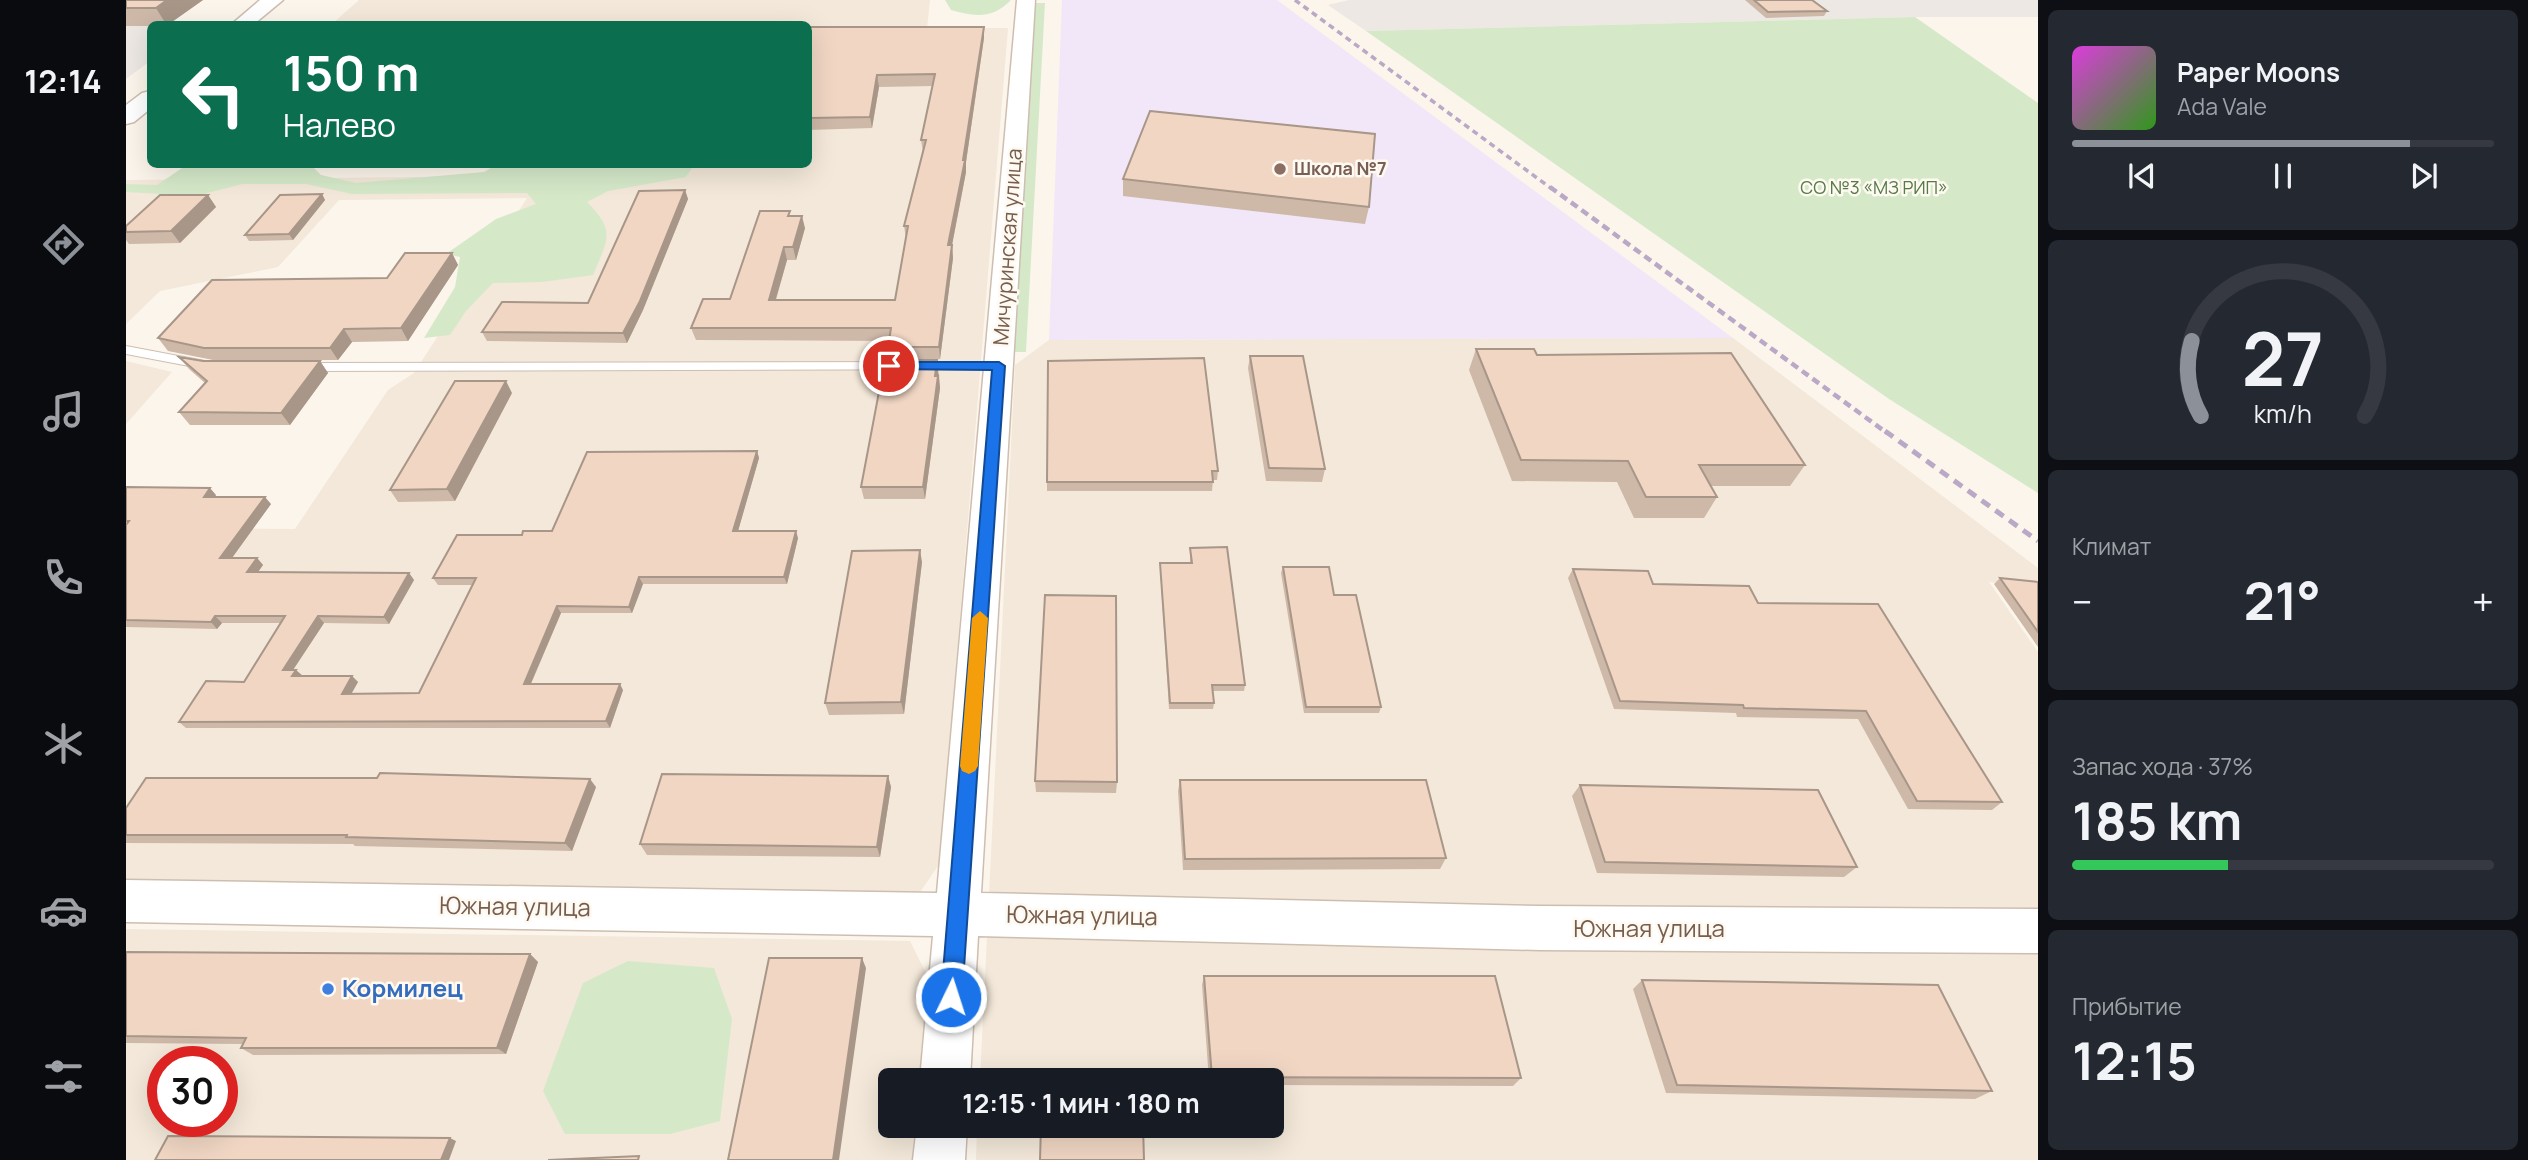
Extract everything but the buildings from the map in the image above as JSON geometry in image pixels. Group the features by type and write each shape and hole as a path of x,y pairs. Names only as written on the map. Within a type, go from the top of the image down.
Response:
{"street":[{"path":"246,21 273,0"},
{"name":"Мичуринская улица","path":"946,1068 1026,0"},
{"path":"126,117 147,100"},
{"name":"Южная улица","path":"126,901 958,914 1541,928 2038,931"},
{"path":"939,1160 941,1138"}],"lane":[{"path":"126,350 214,367"},
{"path":"281,367 999,366"}],"shaded area":[{"path":"359,0 930,0 927,28 1008,28 940,863 918,895 126,884 126,528 295,529 388,390 414,373 527,198 339,200 278,267 160,291 126,324 126,180 505,176 511,168 812,168 812,21 335,21"},
{"name":"Школа №7","path":"1062,0 1277,0 1733,338 1049,340"},
{"path":"1349,0 2038,0 2038,17 1915,17 1366,31 1328,5"},
{"path":"126,26 147,26 147,63 126,79"},
{"path":"1733,338 2038,568 2038,587 1989,582 2038,652 2038,1160 976,1160 977,1138 1284,1138 1284,1068 981,1068 1015,365 1049,340"},
{"path":"126,361 172,372 126,424"},
{"path":"126,929 910,941 928,977 920,1068 878,1068 878,1138 914,1138 912,1160 126,1160"}],"green space":[{"path":"945,0 1011,0 997,11 975,15 951,10"},
{"path":"1032,3 1045,3 1026,352 1007,352"},
{"name":"СО №3 «МЗ РИП»","path":"1915,17 2038,103 2038,493 1889,399 1366,31"},
{"path":"182,168 314,168 321,175 356,183 484,172 491,168 692,168 686,177 608,191 587,202 606,228 605,244 593,275 542,282 493,283 466,311 450,335 424,338 455,287 460,257 446,254 496,219 536,204 527,193 352,194 306,184 242,184 196,196 126,192 126,184 157,185"},
{"path":"628,961 714,968 732,1019 720,1121 670,1134 565,1134 543,1091 583,983"}],"railway":[{"path":"1295,0 1552,189"},
{"path":"1550,187 1887,433"},
{"path":"1885,431 2038,541"}],"slow traffic":[{"path":"969,766 980,618"}],"place":[{"name":"Школа №7","path":"1280,169"},
{"name":"Кормилец","path":"328,989"}],"route":[{"path":"889,366 999,366 951,997"}]}
